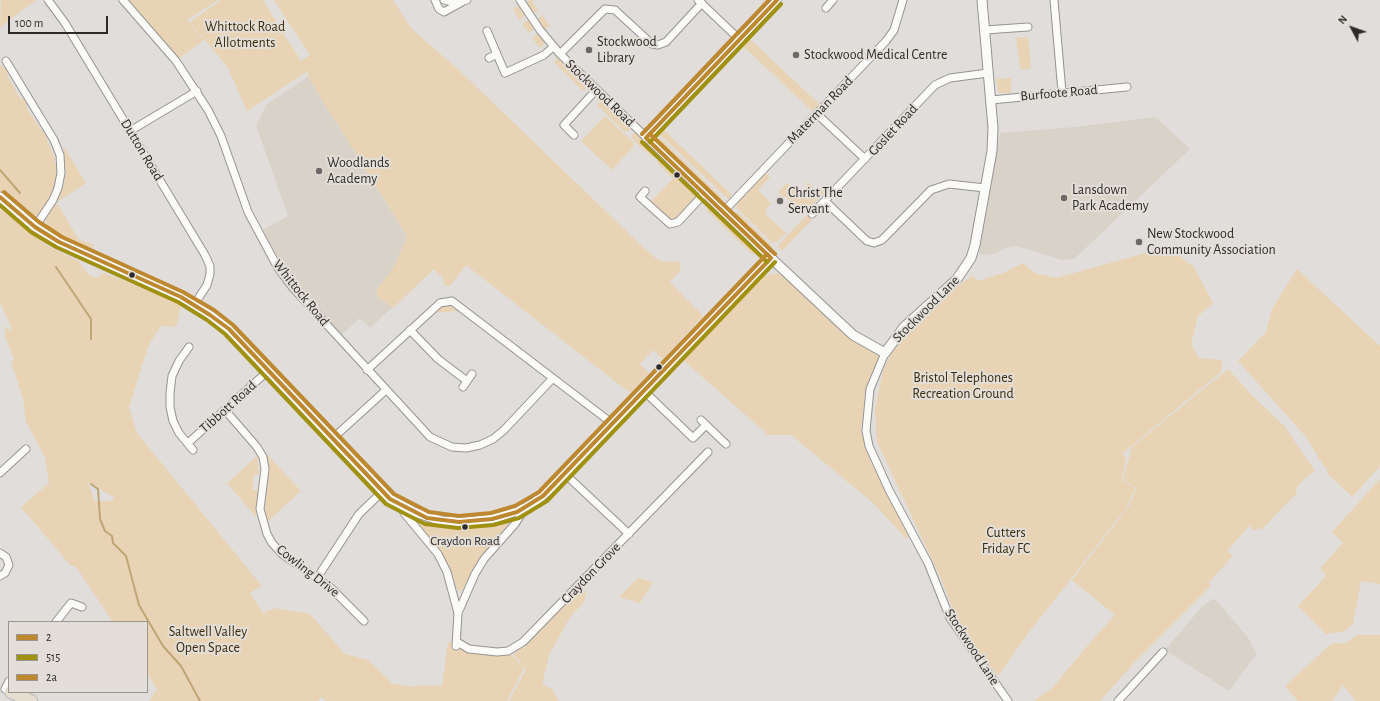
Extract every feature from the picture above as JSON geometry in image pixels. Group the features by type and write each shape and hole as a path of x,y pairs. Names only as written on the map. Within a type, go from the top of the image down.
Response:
{"highway":[{"path":"16,693 30,701"}],"street":[{"name":"Dutton Road","path":"48,0 66,23 206,255 210,266 207,285 194,305"},
{"name":"Whittock Road","path":"123,0 176,61 197,91 222,136 248,212 271,257 292,288 430,437 452,447 466,448 480,445 493,439 553,378"},
{"path":"435,0 439,9 444,12 464,1"},
{"path":"444,0 464,1"},
{"name":"Stockwood Road","path":"520,0 554,47 596,90 853,335 885,353"},
{"path":"646,138 777,0"},
{"name":"Materman Road","path":"723,212 891,35 903,0"},
{"name":"Stockwood Lane","path":"982,0 993,128 986,188 975,245 965,269 957,279 904,327 885,353 870,389 866,431 869,446 889,490 928,563 950,618 1008,701"},
{"path":"1062,0 1054,0 1062,92"},
{"path":"826,8 832,1"},
{"path":"560,54 605,9 615,10 652,44 658,45 666,42 700,2 740,40"},
{"path":"985,30 1028,27"},
{"path":"487,31 506,75 544,55 554,47"},
{"path":"489,58 497,54"},
{"path":"6,61 54,140 60,155 61,173 58,188 53,200 35,227"},
{"name":"Goslet Road","path":"812,214 936,85 950,78 988,73"},
{"name":"Burfoote Road","path":"991,100 1062,92 1127,87"},
{"path":"574,135 564,125 596,90"},
{"path":"130,131 197,91"},
{"path":"817,114 865,159"},
{"path":"825,201 866,241 874,243 882,240 931,190 949,184 986,188"},
{"path":"645,191 640,197 670,224 678,222 704,194"},
{"path":"0,197 35,227 72,249 194,305 229,329 382,492 402,506 427,518 459,522 492,519 525,508 543,496 614,424 771,258"},
{"path":"367,370 440,304 452,301 614,424"},
{"path":"410,330 438,359 467,381"},
{"path":"189,347 179,361 172,376 170,393 173,421 179,433 193,450"},
{"name":"Tibbott Road","path":"188,443 269,370"},
{"path":"463,387 472,374"},
{"path":"332,438 386,390"},
{"path":"644,391 693,438 703,423 726,444"},
{"name":"Cowling Drive","path":"225,410 258,447 263,457 265,469 260,509 267,534 282,554 343,598 364,621"},
{"path":"0,472 26,449"},
{"name":"Craydon Grove","path":"458,614 457,645 469,649 498,652 508,651 516,647 629,534 708,452"},
{"path":"565,474 629,534"},
{"path":"317,578 359,514 382,492"},
{"path":"402,506 404,514 438,554 447,572 458,614"},
{"path":"458,614 468,588 481,564 515,524 525,508"},
{"path":"0,553 6,557 9,565 5,573 0,576"},
{"path":"57,621 71,603 82,607"},
{"path":"1118,701 1163,652"}],"shaded area":[{"name":"Woodlands Academy","path":"308,77 406,235 434,268 370,328 360,318 341,335 294,284 279,263 263,230 288,216 256,125 268,103"},
{"name":"Lansdown Park Academy","path":"1155,117 1190,149 1074,259 1062,260 1017,246 1005,248 994,254 979,255 1000,133 1075,127"},
{"path":"1215,599 1247,636 1257,654 1229,691 1165,650 1201,608 1211,600"}],"green space":[{"path":"1,0 36,0 0,27"},
{"path":"127,0 218,0 187,20 204,40 178,59 161,37"},
{"name":"Whittock Road Allotments","path":"221,0 263,0 301,61 310,55 274,0 393,0 411,28 462,73 645,249 658,260 667,262 679,261 681,270 670,282 703,316 663,359 653,350 640,364 649,373 630,393 466,265 450,286 445,286 443,278 434,269 393,308 377,296 377,289 394,267 407,236 308,77 308,71 247,111 228,68 190,22"},
{"path":"529,0 532,0 538,10 534,13 532,13 526,3"},
{"path":"519,6 525,16 519,20 513,9"},
{"path":"542,15 550,26 546,29 544,29 537,20"},
{"path":"528,20 534,29 529,33 522,24"},
{"path":"538,34 545,43 540,48 532,38"},
{"path":"1028,37 1031,68 1021,70 1016,38"},
{"path":"750,39 819,104 812,111 743,46"},
{"path":"558,58 588,87 583,91 554,62"},
{"path":"0,65 8,71 7,75 21,100 24,98 28,103 26,107 41,130 43,129 48,137 47,139 55,159 55,164 58,166 56,184 39,216 32,215 15,202 13,205 0,192"},
{"path":"1011,78 1011,93 999,93 996,79"},
{"path":"602,100 631,128 629,130 625,132 597,105"},
{"path":"605,116 634,143 634,146 612,170 581,141"},
{"path":"663,129 732,195 728,199 658,133"},
{"path":"635,132 656,153 652,157 632,139 632,135"},
{"path":"660,138 722,198 718,202 655,142"},
{"path":"65,149 86,183 57,202 63,188 66,172 63,151"},
{"path":"661,158 698,194 697,198 677,220 668,221 649,203 673,179 657,163"},
{"path":"764,172 770,177 758,190 771,203 766,209 767,211 765,214 786,233 777,242 772,242 736,207 739,200"},
{"path":"808,182 817,191 822,188 826,191 804,214 783,195 781,198 779,197 781,195 778,192 787,183 790,186 792,184 792,188 797,196 808,188 806,183"},
{"path":"58,204 78,239 94,245 90,252 48,230 45,218 52,208"},
{"path":"711,206 757,250 753,255 706,210"},
{"name":"Saltwell Valley Open Space","path":"0,209 48,246 78,261 89,275 96,278 104,273 182,303 176,327 161,326 149,344 129,407 137,433 262,586 250,593 263,613 275,608 310,614 345,654 368,660 393,684 417,687 418,685 442,686 448,642 450,641 454,646 485,654 512,655 524,668 507,701 326,701 321,697 318,701 149,701 157,689 148,675 148,621 112,621 76,567 70,565 21,507 49,483 45,457 26,422 23,399 11,361 14,360 5,336 5,325 10,332 11,327 0,302","holes":["88,482 113,497 115,500 95,502"]},
{"path":"737,212 750,223 745,228 732,216"},
{"path":"807,215 812,220 782,251 777,246"},
{"path":"751,225 773,247 769,251 747,230"},
{"path":"1167,247 1194,267 1213,303 1198,316 1191,345 1199,358 1222,360 1221,372 1122,454 1126,457 1122,480 1135,488 1127,507 1027,635 998,676 976,649 956,618 942,581 877,442 875,409 883,371 896,344 944,297 973,275 977,281 1003,273 1023,263 1035,273 1056,278"},
{"path":"1297,269 1380,346 1380,466 1352,497 1327,473 1327,468 1323,465 1306,437 1238,361 1266,332 1272,309"},
{"path":"776,273 786,277 842,332 856,342 875,352 879,358 865,394 861,431 871,463 910,534 907,539 872,502 791,435 768,435 681,358 756,278"},
{"path":"441,306 452,306 459,311 434,313"},
{"path":"1228,369 1285,427 1315,471 1303,480 1297,487 1296,494 1261,530 1258,528 1255,531 1249,526 1227,551 1233,556 1209,582 1210,587 1134,663 1100,701 1034,701 1053,687 1115,615 1072,580 1129,506 1136,488 1123,479 1132,447"},
{"path":"264,451 301,491 267,522 265,505 269,464"},
{"path":"257,456 259,474 254,475 252,490 258,490 256,517 227,483"},
{"path":"1380,479 1380,584 1361,581 1353,624 1345,631 1326,634 1298,606 1326,576 1320,568 1343,543 1332,532"},
{"path":"425,520 455,527 477,526 502,521 506,522 508,525 490,546 462,590 459,591 455,587 444,557 420,527 420,523"},
{"path":"638,578 653,582 640,603 619,597"},
{"path":"583,588 586,592 584,602 570,617 549,655 542,685 552,689 559,701 509,701 526,669 513,654 524,647 577,591"},
{"path":"1356,635 1380,635 1380,701 1356,701 1343,685 1332,701 1298,701 1285,686 1331,644 1346,643"}],"waterway":[{"path":"0,170 20,193"},
{"path":"56,267 91,319 91,339"},
{"path":"91,484 98,489 100,519 105,531 112,536 113,543 126,556 139,605 163,646 181,666 200,701"}],"transit line":[{"name":"2a","path":"642,134 769,0"},
{"name":"2","path":"646,138 777,0"},
{"name":"515","path":"650,142 781,4"},
{"name":"2a","path":"650,134 775,254"},
{"name":"2","path":"646,138 771,258"},
{"name":"515","path":"642,142 767,262"},
{"name":"2a","path":"4,192 39,222 62,237 183,292 214,310 233,325 394,494 429,512 459,516 491,513 515,506 539,492 767,254"},
{"name":"2","path":"0,197 35,227 59,242 181,297 210,315 229,329 390,499 427,518 459,522 492,519 517,512 543,496 771,258"},
{"name":"515","path":"0,205 31,232 56,247 178,302 207,320 225,334 386,504 425,524 458,528 493,525 519,518 547,501 775,262"}],"place":[{"name":"Stockwood Library","path":"589,50"},
{"name":"Stockwood Medical Centre","path":"796,55"},
{"name":"Woodlands Academy","path":"319,171"},
{"name":"Lansdown Park Academy","path":"1064,198"},
{"name":"Christ The Servant","path":"780,201"},
{"name":"New Stockwood Community Association","path":"1139,242"},
{"name":"Craydon Road","path":"465,527"}],"park label":[{"name":"Bristol Telephones Recreation Ground","path":"963,386"},
{"name":"Cutters Friday FC","path":"1006,542"}]}
